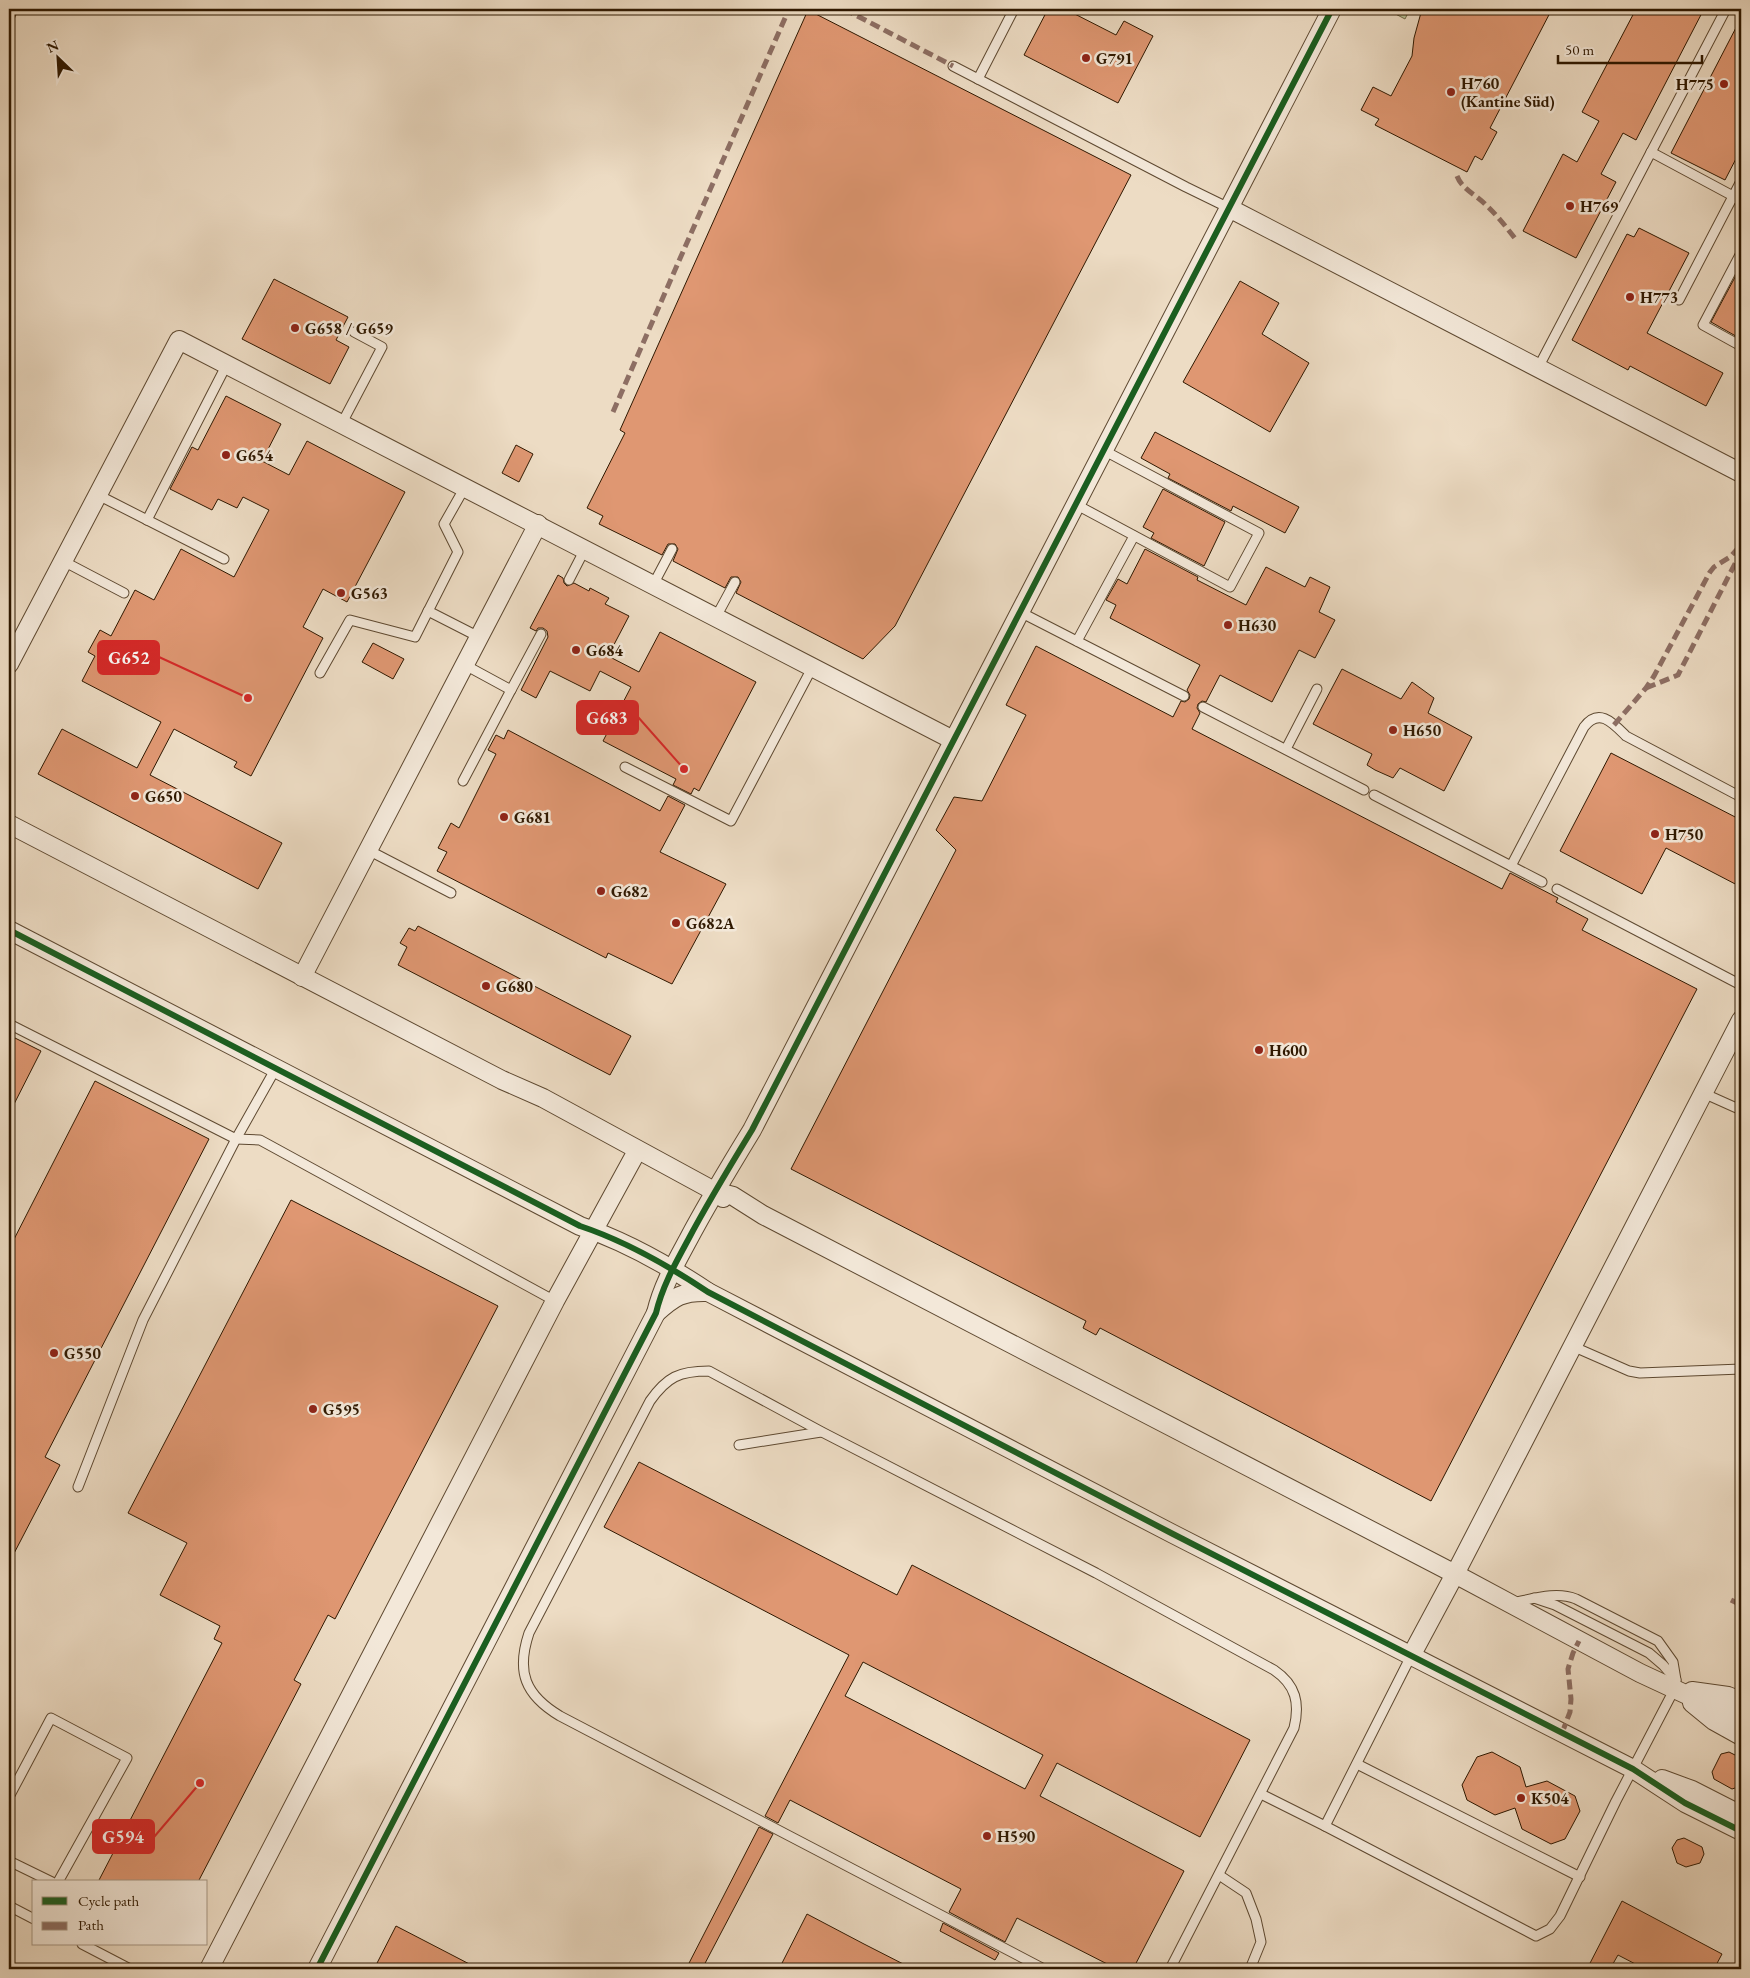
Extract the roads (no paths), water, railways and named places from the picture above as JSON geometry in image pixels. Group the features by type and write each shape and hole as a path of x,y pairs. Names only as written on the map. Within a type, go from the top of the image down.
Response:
{"street":[{"path":"317,1969 656,1313 672,1270 714,1191 752,1130 1332,9"},
{"path":"1229,208 1741,474"},
{"path":"9,664 179,340 953,740"},
{"path":"302,977 538,524"},
{"path":"9,824 502,1080 559,1107 714,1191 729,1202 763,1215 1455,1574 1640,1673 1741,1701"},
{"path":"9,930 580,1226 593,1230 672,1270 708,1292 1633,1769 1685,1803 1740,1825"},
{"path":"1411,1656 1741,1020"},
{"path":"208,1969 555,1301 637,1150"},
{"path":"656,1313 674,1297 691,1292 708,1292"},
{"path":"1675,1684 1741,1720"},
{"path":"1675,1684 1714,1721 1741,1736"}],"lane":[{"path":"9,18 13,9"},
{"path":"978,79 1014,9"},
{"path":"1538,368 1726,9"},
{"path":"953,66 1229,208"},
{"path":"1651,152 1741,202"},
{"path":"1679,300 1741,181"},
{"path":"1741,252 1703,325 1741,346"},
{"path":"342,423 382,347 354,332"},
{"path":"147,520 227,364"},
{"path":"1075,504 1230,587 1259,533 1104,450"},
{"path":"320,673 350,620 415,637 458,552 444,524 465,487"},
{"path":"98,494 224,559"},
{"path":"1077,642 1134,536"},
{"path":"569,580 585,549"},
{"path":"653,585 672,549"},
{"path":"62,561 124,593"},
{"path":"716,617 734,582"},
{"path":"428,611 479,637"},
{"path":"1020,612 1184,696"},
{"path":"463,781 541,634"},
{"path":"465,665 512,690"},
{"path":"625,766 732,821 812,668"},
{"path":"1286,749 1318,689"},
{"path":"1203,706 1364,790"},
{"path":"1512,866 1584,728 1595,717 1603,718 1626,736 1741,797"},
{"path":"1374,795 1542,882"},
{"path":"368,850 451,893"},
{"path":"1557,890 1741,985"},
{"path":"9,1024 236,1139 260,1140 555,1301"},
{"path":"78,1487 143,1320 236,1139 276,1068"},
{"path":"1703,1093 1741,1110"},
{"path":"1572,1346 1629,1371 1640,1373 1741,1369"},
{"path":"1044,1969 560,1716 540,1702 528,1686 523,1661 528,1633 650,1401 665,1383 674,1376 684,1372 709,1371 822,1432 1096,1573 1282,1676 1288,1682 1295,1696 1298,1708 1294,1728 1170,1969"},
{"path":"738,1445 822,1432"},
{"path":"1261,1794 1536,1936 1550,1929 1560,1916 1580,1877 1675,1684 1673,1662 1658,1641 1567,1595 1534,1598 1510,1603"},
{"path":"1534,1598 1555,1605 1649,1653 1675,1684"},
{"path":"1325,1826 1411,1656"},
{"path":"9,1797 51,1718 127,1758 59,1880"},
{"path":"1357,1764 1580,1877"},
{"path":"9,1861 48,1880"},
{"path":"1219,1875 1246,1893 1256,1918 1260,1942 1250,1969"},
{"path":"9,1906 32,1918"},
{"path":"86,1946 130,1969"}],"place":[{"name":"G791","path":"1086,58"},
{"name":"H775","path":"1724,84"},
{"name":"H760 (Kantine Süd)","path":"1451,92"},
{"name":"H769","path":"1570,206"},
{"name":"H773","path":"1630,297"},
{"name":"G658 / G659","path":"295,328"},
{"name":"G654","path":"226,455"},
{"name":"G563","path":"341,593"},
{"name":"H630","path":"1228,625"},
{"name":"G684","path":"576,650"},
{"name":"G652","path":"248,698"},
{"name":"H650","path":"1393,730"},
{"name":"G683","path":"684,769"},
{"name":"G650","path":"135,796"},
{"name":"G681","path":"504,817"},
{"name":"H750","path":"1655,834"},
{"name":"G682","path":"601,891"},
{"name":"G682A","path":"676,923"},
{"name":"G680","path":"486,986"},
{"name":"H600","path":"1259,1050"},
{"name":"G550","path":"54,1353"},
{"name":"G595","path":"313,1409"},
{"name":"G594","path":"200,1783"},
{"name":"K504","path":"1521,1798"},
{"name":"H590","path":"987,1836"}]}
